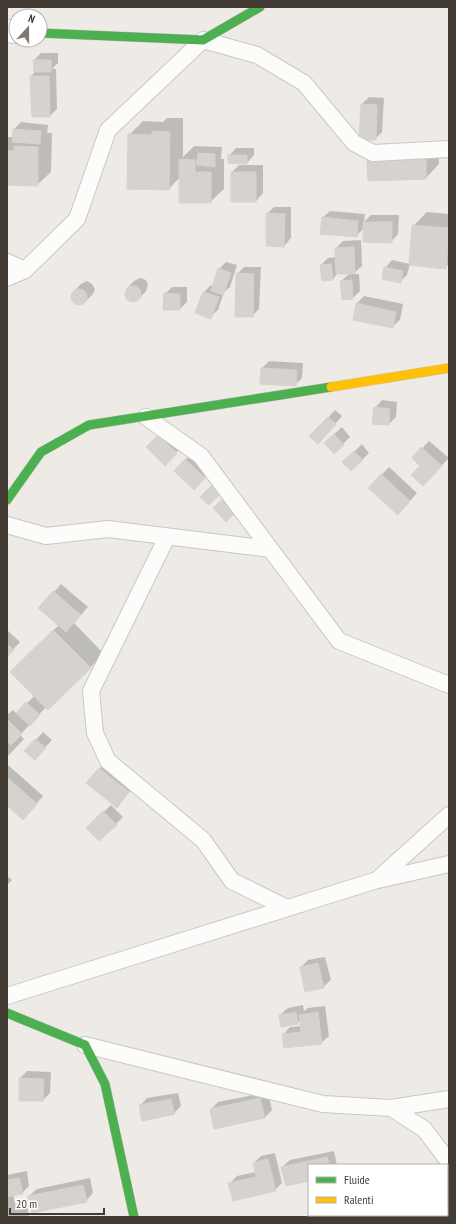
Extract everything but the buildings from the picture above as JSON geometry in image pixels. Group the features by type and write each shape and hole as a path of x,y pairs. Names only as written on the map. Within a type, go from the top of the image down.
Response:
{"street":[{"path":"48,33 203,40 260,7"},
{"path":"7,500 41,452 89,425 449,368"},
{"path":"7,1013 85,1045 105,1084 134,1217"}],"lane":[{"path":"7,278 25,270 77,219 108,130 203,40 257,55 304,83 354,143 373,153 449,149"},
{"path":"7,262 25,270"},
{"path":"146,416 201,456 338,641 449,685"},
{"path":"7,525 46,536 108,529 270,549"},
{"path":"167,537 91,691 95,732 108,760 203,840 232,881 287,908"},
{"path":"377,880 449,815"},
{"path":"7,996 377,880 449,864"},
{"path":"85,1045 323,1104 391,1108 449,1099"},
{"path":"391,1108 424,1129 449,1162"}],"traffic: fast":[{"path":"48,33 203,40 260,7"},
{"path":"7,500 41,452 89,425 331,387"},
{"path":"7,1013 85,1045 105,1084 134,1217"}],"traffic: slow":[{"path":"331,387 449,368"}]}
